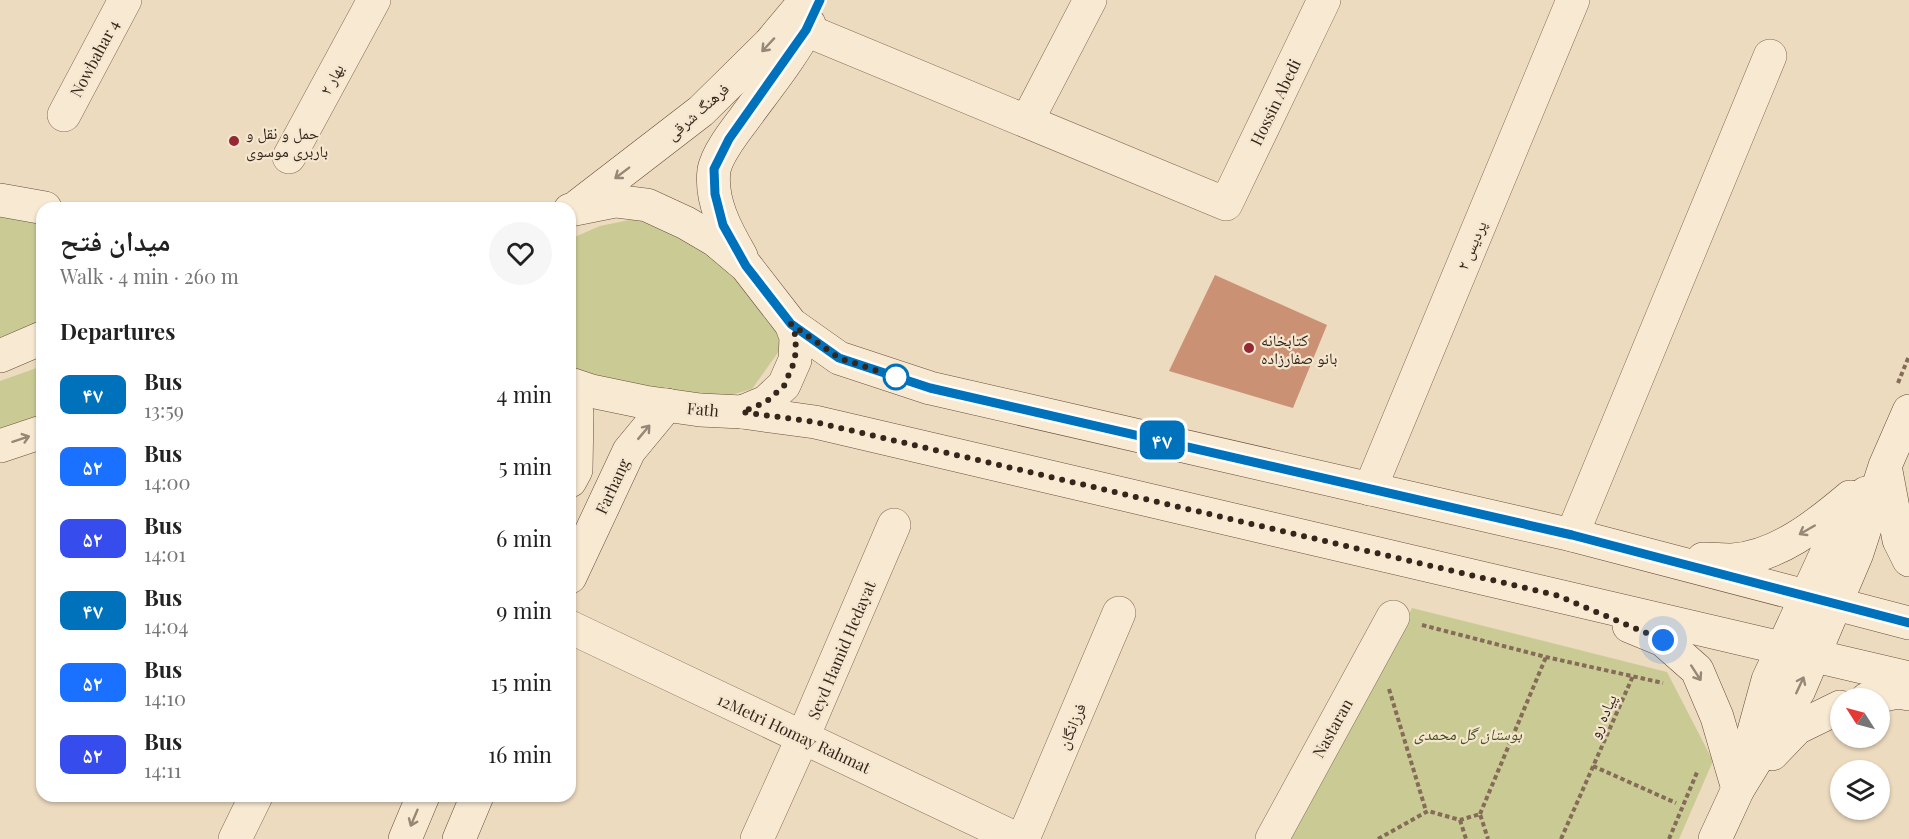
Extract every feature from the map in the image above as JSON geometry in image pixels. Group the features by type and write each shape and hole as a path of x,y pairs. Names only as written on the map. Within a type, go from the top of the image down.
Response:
{"street":[{"name":"Nowbahar 4","path":"64,115 125,0"},
{"name":"بهار ۲","path":"289,158 374,0"},
{"name":"فرهنگ شرقی","path":"576,207 701,111 770,43 806,15 820,0"},
{"path":"806,15 1027,121 1090,0"},
{"name":"Hossin Abedi","path":"1027,121 1226,204 1324,0"},
{"name":"پردیس ۲","path":"1370,489 1573,0"},
{"name":"فرهنگ شرقی","path":"746,266 723,225 715,194 714,169 729,139 806,15"},
{"path":"1572,535 1770,56"},
{"path":"0,200 36,206"},
{"name":"Fath","path":"576,208 615,201 647,205 686,223 715,240 746,266 791,324 796,337 795,360 784,386 766,402 742,412 700,410 667,405 591,391 576,386"},
{"path":"791,324 839,358 930,388 1572,535 1909,623"},
{"name":"Farhang","path":"576,564 628,451 667,405"},
{"path":"576,410 578,413 576,470"},
{"path":"1715,839 1738,789 1768,680 1798,652 1821,600 1857,553 1885,466 1909,411"},
{"path":"742,412 815,422 1909,678"},
{"path":"0,446 36,434"},
{"path":"1664,558 1733,560 1771,550 1818,524 1885,466"},
{"path":"1885,466 1899,540 1909,560"},
{"name":"Seyd Hamid Hedayat","path":"757,839 894,525"},
{"path":"1556,595 1663,640 1697,670 1717,717 1738,789"},
{"name":"فرزانگان","path":"1023,839 1119,613"},
{"name":"Nastaran","path":"1272,839 1393,617"},
{"name":"12Metri Homay Rahmat","path":"576,630 1017,839"},
{"path":"1890,694 1898,692 1909,694"},
{"path":"1738,789 1797,728 1830,712"},
{"path":"235,839 253,802"},
{"path":"405,839 420,802"},
{"path":"459,839 474,802"}],"path":[{"path":"1393,617 1546,657 1666,684"},
{"path":"1488,839 1480,814 1546,657"},
{"name":"پیاده رو","path":"1561,839 1633,676"},
{"path":"1388,682 1426,811"},
{"path":"1669,839 1701,763"},
{"path":"1593,766 1677,803"},
{"path":"1378,839 1428,811 1460,820 1480,814"},
{"path":"1460,820 1466,839"}],"green space":[{"path":"0,215 36,220 36,327 0,341"},
{"path":"639,218 679,230 732,269 772,321 784,344 752,389 714,400 619,386 576,371 576,236 600,226"},
{"path":"36,368 36,422 0,432 0,381"},
{"name":"بوستان گل محمدی","path":"1412,608 1667,672 1713,761 1679,839 1290,839"}],"building":[{"name":"کتابخانه بانو صفارزاده","path":"1215,275 1327,325 1293,408 1169,371"}],"bus line":[{"name":"۴۷","path":"820,0 806,30 729,139 714,169 715,194 723,225 746,266 791,324 839,358 930,388 1572,535 1909,623"}],"place":[{"name":"حمل و نقل و باربری موسوی","path":"234,141"},
{"name":"کتابخانه بانو صفارزاده","path":"1249,348"}],"route":[{"path":"896,377 839,358 791,324 796,337 795,360 784,386 766,402 742,412 815,422 1556,595 1663,640"}]}
